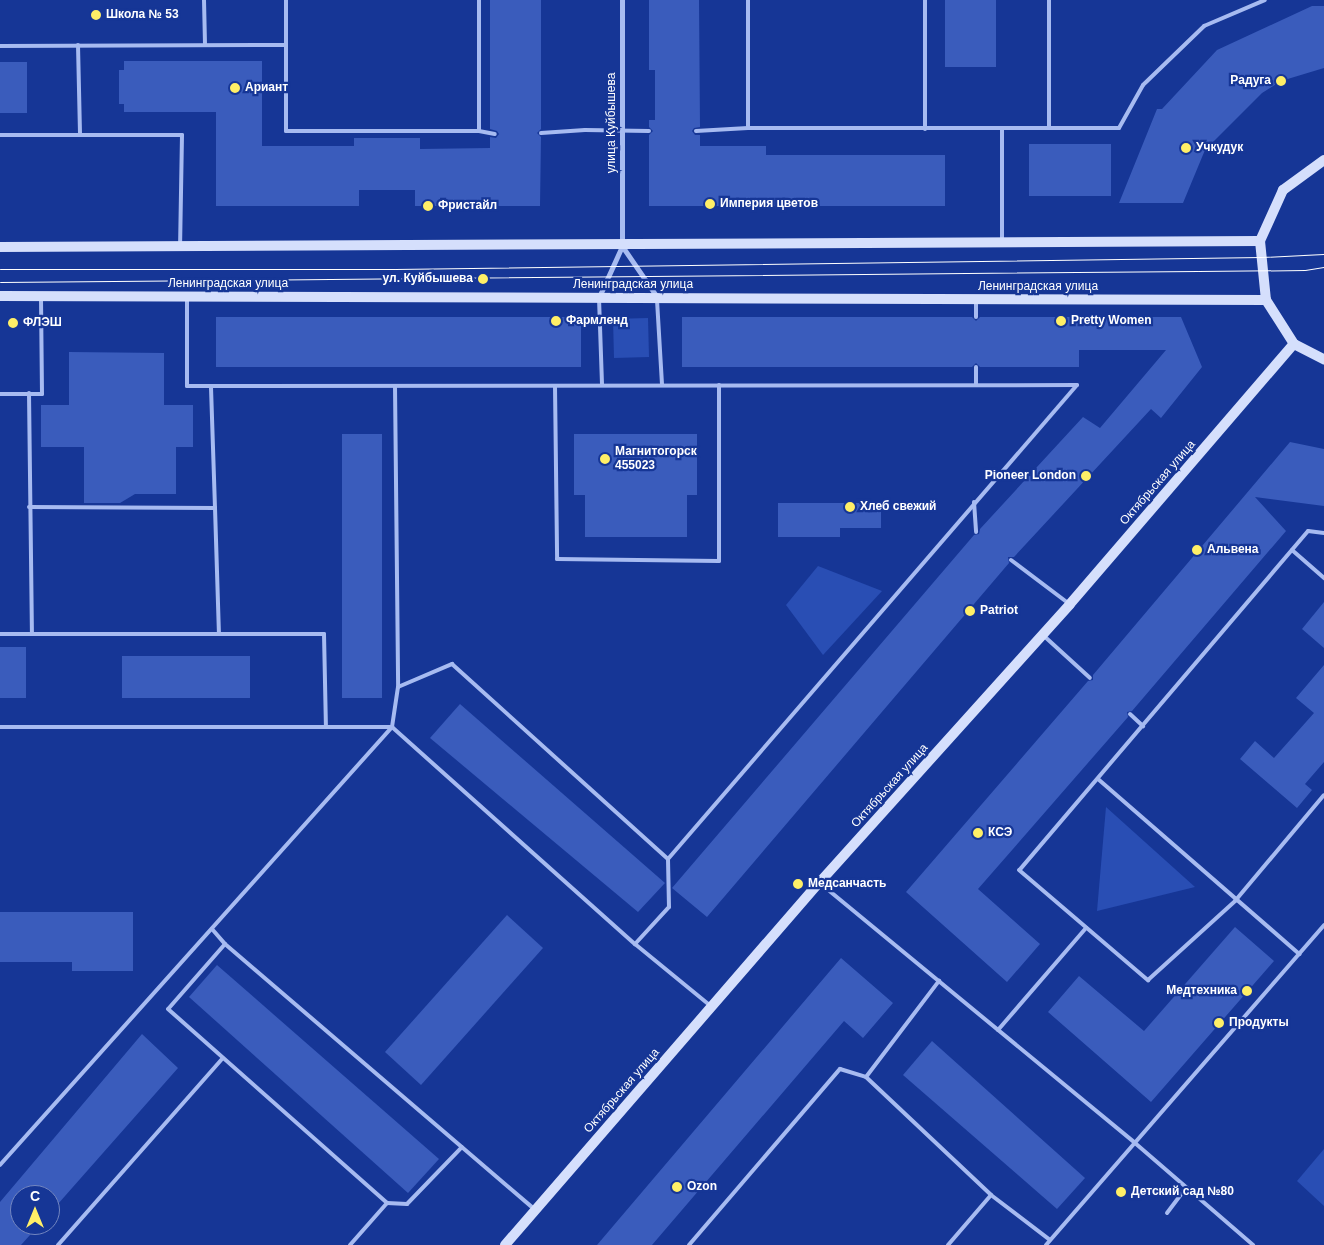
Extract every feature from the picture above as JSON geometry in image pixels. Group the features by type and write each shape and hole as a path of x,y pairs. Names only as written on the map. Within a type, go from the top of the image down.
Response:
{"main road":[{"path":"1324,160 1283,190 1260,242 1266,300 1294,344 1324,359"},
{"path":"0,247 1260,242"},
{"name":"Ленинградская улица","path":"0,296 1266,300"},
{"name":"Октябрьская улица","path":"505,1245 819,883 1070,604 1294,344"}],"street":[{"name":"улица Куйбышева","path":"599,298 622,246 622,0"},
{"path":"622,246 657,298"}],"lane":[{"path":"204,0 205,46"},
{"path":"286,0 286,131 479,131 495,134"},
{"path":"479,0 479,131"},
{"path":"748,0 748,128"},
{"path":"925,0 925,129"},
{"path":"1049,0 1049,128"},
{"path":"696,131 748,128 1119,128 1143,85 1204,26 1265,0"},
{"path":"78,45 80,134"},
{"path":"0,46 286,46"},
{"path":"1002,128 1002,243"},
{"path":"541,133 649,131"},
{"path":"0,135 182,135 180,246"},
{"path":"0,394 42,394 41,296"},
{"path":"187,297 187,386 1077,385 974,502 668,859 669,907 635,944"},
{"path":"599,298 602,385"},
{"path":"657,298 662,385"},
{"path":"976,299 976,317"},
{"path":"976,367 976,385"},
{"path":"555,386 557,559 719,561 719,385"},
{"path":"211,386 219,634"},
{"path":"0,1165 392,727 398,687 395,386"},
{"path":"29,393 32,634"},
{"path":"974,502 976,532"},
{"path":"29,508 214,508"},
{"path":"1324,533 1308,531 1019,870 1148,980 1235,901 1324,795"},
{"path":"1292,550 1324,578"},
{"path":"1011,560 1070,604"},
{"path":"0,634 324,634 326,727"},
{"path":"1042,635 1090,678"},
{"path":"398,687 452,664 668,859"},
{"path":"1130,714 1143,726"},
{"path":"0,727 392,727 635,944 712,1007"},
{"path":"1098,779 1235,901 1299,954"},
{"path":"819,883 1135,1143 1252,1245"},
{"path":"1046,1245 1324,924"},
{"path":"998,1030 1086,928"},
{"path":"212,929 225,944 535,1210"},
{"path":"225,944 168,1009 387,1203 408,1204 462,1147"},
{"path":"866,1077 939,982"},
{"path":"58,1245 223,1058"},
{"path":"689,1245 840,1069 866,1077 991,1195 1050,1240"},
{"path":"1167,1213 1186,1188"},
{"path":"948,1245 991,1195"},
{"path":"350,1245 387,1203"}],"shaded area":[{"path":"648,318 649,357 614,358 613,319"},
{"path":"818,566 882,591 823,655 786,605"},
{"path":"1106,807 1195,887 1097,911"},
{"path":"1324,1149 1324,1206 1297,1181"}],"building":[{"path":"490,0 541,0 541,129 537,133 541,137 540,206 415,206 415,190 359,190 359,206 216,206 216,112 124,112 124,104 119,104 119,70 124,70 124,61 262,61 262,146 354,146 354,138 420,138 420,149 490,148 490,137 496,138 499,134 497,131 490,129"},
{"path":"649,0 699,0 700,127 694,128 692,131 695,135 700,135 700,146 766,146 766,155 945,155 945,206 649,206 649,135 653,131 649,127 649,120 655,120 655,70 649,70"},
{"path":"945,0 996,0 996,67 945,67"},
{"path":"1312,6 1324,6 1324,68 1281,81 1262,93 1205,150 1183,203 1119,203 1157,109 1162,109 1217,50"},
{"path":"0,62 27,62 27,113 0,113"},
{"path":"1029,144 1111,144 1111,196 1029,196"},
{"path":"216,317 581,317 581,367 216,367"},
{"path":"682,317 972,317 976,321 980,317 1181,317 1202,367 1161,418 1151,409 1014,557 1008,557 1009,563 707,917 672,888 974,535 979,534 980,529 1083,417 1100,428 1166,350 1079,350 1079,367 980,367 976,363 972,367 682,367"},
{"path":"69,352 164,353 164,405 193,405 193,447 176,447 176,494 135,494 120,503 84,503 84,447 41,447 41,405 69,405"},
{"path":"342,434 382,434 382,698 342,698"},
{"path":"574,434 697,434 697,495 687,495 687,537 585,537 585,495 574,495"},
{"path":"1290,442 1324,449 1324,506 1255,497 1286,531 1132,711 1127,712 1128,717 978,889 1040,944 1007,982 906,892 1088,681 1093,680 1093,675"},
{"path":"778,503 881,503 881,528 840,528 840,537 778,537"},
{"path":"1324,602 1324,648 1302,629"},
{"path":"0,647 26,647 26,698 0,698"},
{"path":"122,656 250,656 250,698 122,698"},
{"path":"1324,665 1324,762 1305,784 1312,790 1297,808 1240,759 1255,741 1274,758 1314,713 1296,698"},
{"path":"460,704 665,883 638,912 430,738"},
{"path":"0,912 133,912 133,971 72,971 72,962 0,962"},
{"path":"507,915 543,948 421,1085 385,1052"},
{"path":"1235,927 1274,961 1151,1102 1048,1012 1079,976 1144,1031"},
{"path":"841,958 893,1003 863,1038 844,1021 652,1245 597,1245"},
{"path":"217,965 439,1159 408,1193 189,997"},
{"path":"142,1034 178,1068 60,1202 60,1185 14,1185"},
{"path":"932,1041 1085,1178 1057,1209 903,1075"},
{"path":"10,1190 10,1235 30,1235 21,1245 0,1245 0,1202"}],"tram line":[{"path":"0,269 395,269 1262,257 1324,254"},
{"path":"0,282 1305,270 1324,267"}],"place":[{"name":"Школа № 53","path":"96,15"},
{"name":"Радуга","path":"1281,81"},
{"name":"Ариант","path":"235,88"},
{"name":"Учкудук","path":"1186,148"},
{"name":"Империя цветов","path":"710,204"},
{"name":"Фристайл","path":"428,206"},
{"name":"ул. Куйбышева","path":"483,279"},
{"name":"Фармленд","path":"556,321"},
{"name":"Pretty Women","path":"1061,321"},
{"name":"ФЛЭШ","path":"13,323"},
{"name":"Магнитогорск 455023","path":"605,459"},
{"name":"Pioneer London","path":"1086,476"},
{"name":"Хлеб свежий","path":"850,507"},
{"name":"Альвена","path":"1197,550"},
{"name":"Patriot","path":"970,611"},
{"name":"КСЭ","path":"978,833"},
{"name":"Медсанчасть","path":"798,884"},
{"name":"Медтехника","path":"1247,991"},
{"name":"Продукты","path":"1219,1023"},
{"name":"Ozon","path":"677,1187"},
{"name":"Детский сад №80","path":"1121,1192"}]}
